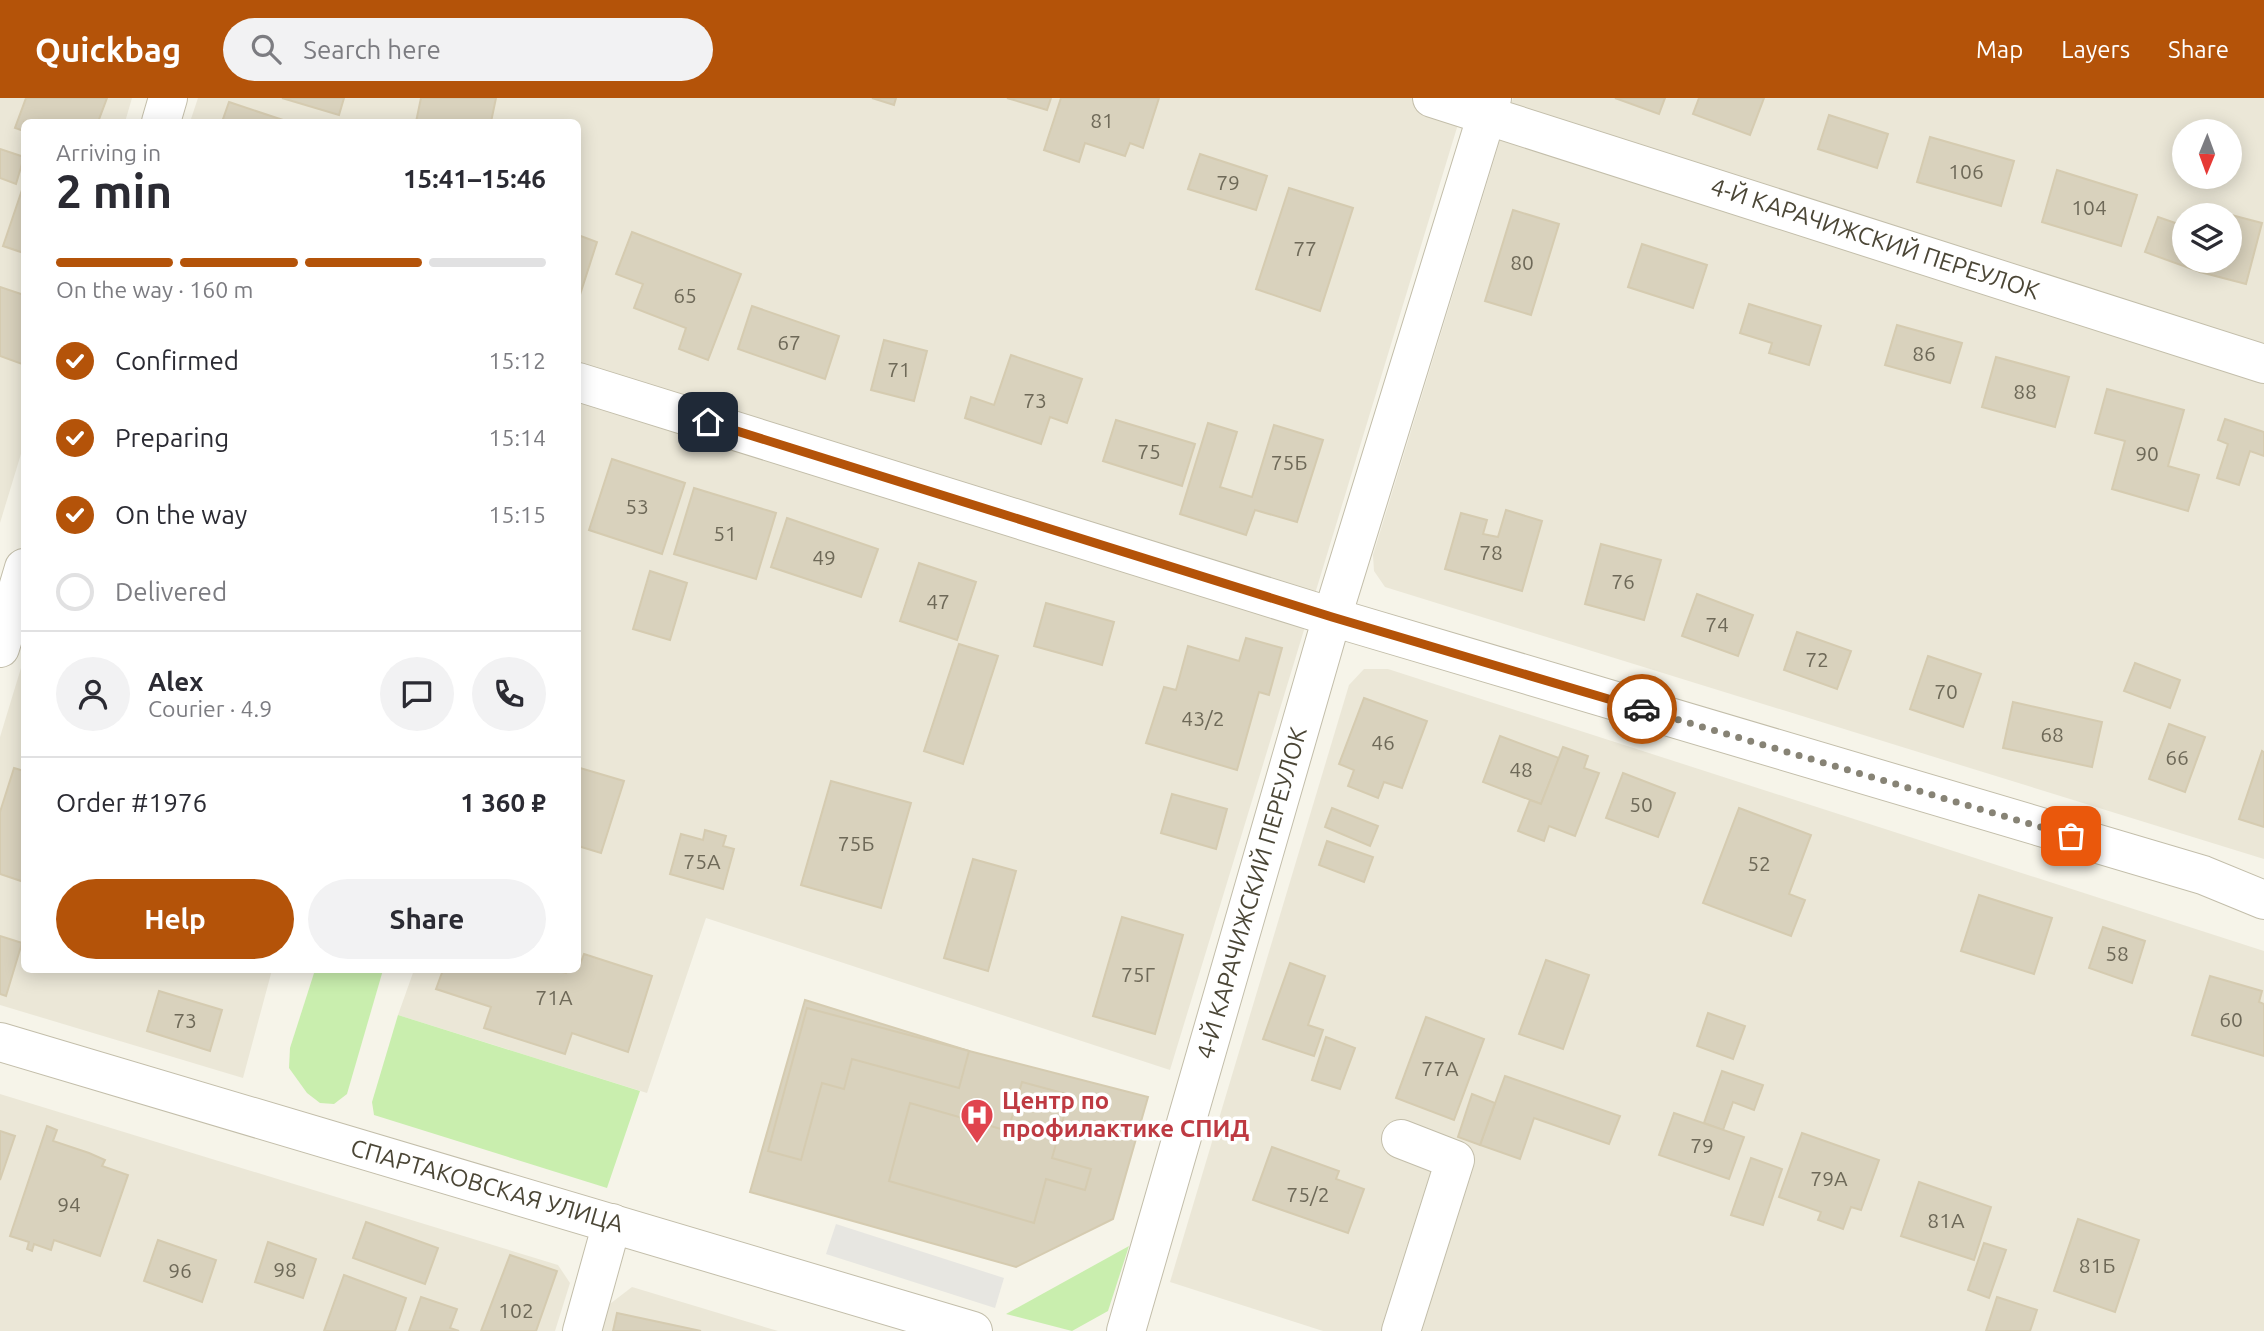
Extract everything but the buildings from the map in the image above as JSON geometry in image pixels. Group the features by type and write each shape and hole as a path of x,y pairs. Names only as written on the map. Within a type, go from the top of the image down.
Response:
{"street":[{"path":"162,119 168,98"},
{"name":"4-Й КАРАЧИЖСКИЙ ПЕРЕУЛОК","path":"1432,98 1489,106 2264,364"},
{"name":"4-Й КАРАЧИЖСКИЙ ПЕРЕУЛОК","path":"1126,1331 1332,617 1489,106"},
{"path":"581,383 1332,617 2203,875 2264,900"},
{"path":"0,649 21,578"},
{"name":"СПАРТАКОВСКАЯ УЛИЦА","path":"0,1042 973,1331"},
{"path":"1401,1139 1455,1160 1401,1331"},
{"path":"582,1331 612,1223"}],"shaded area":[{"path":"0,98 132,98 126,119 21,119 21,454 0,523"},
{"path":"198,98 1466,98 1170,1070 706,918 647,1093 398,1015 413,973 581,973 581,119 191,119"},
{"path":"1513,98 2264,98 2264,859 1385,587 1374,571 1373,555"},
{"path":"21,668 21,973 271,973 243,1078 0,1005 0,737"},
{"path":"1364,669 1388,669 2264,951 2264,1331 1323,1331 1170,1282 1349,685"},
{"path":"0,1094 558,1265 570,1283 555,1331 0,1331"},
{"path":"836,1224 1004,1278 995,1308 826,1254"},
{"path":"632,1287 778,1331 595,1331 602,1310"}],"green space":[{"path":"314,973 382,973 347,1094 334,1104 320,1103 307,1093 289,1068 290,1048"},
{"path":"398,1015 640,1091 607,1188 374,1115 372,1102"},
{"path":"1129,1246 1108,1311 1072,1331 1006,1314"}],"way so far":[{"path":"1642,709 2071,836"}],"place":[{"name":"Центр по профилактике СПИД","path":"977,1145"}],"route":[{"path":"708,422 1332,617 1642,709"}]}
